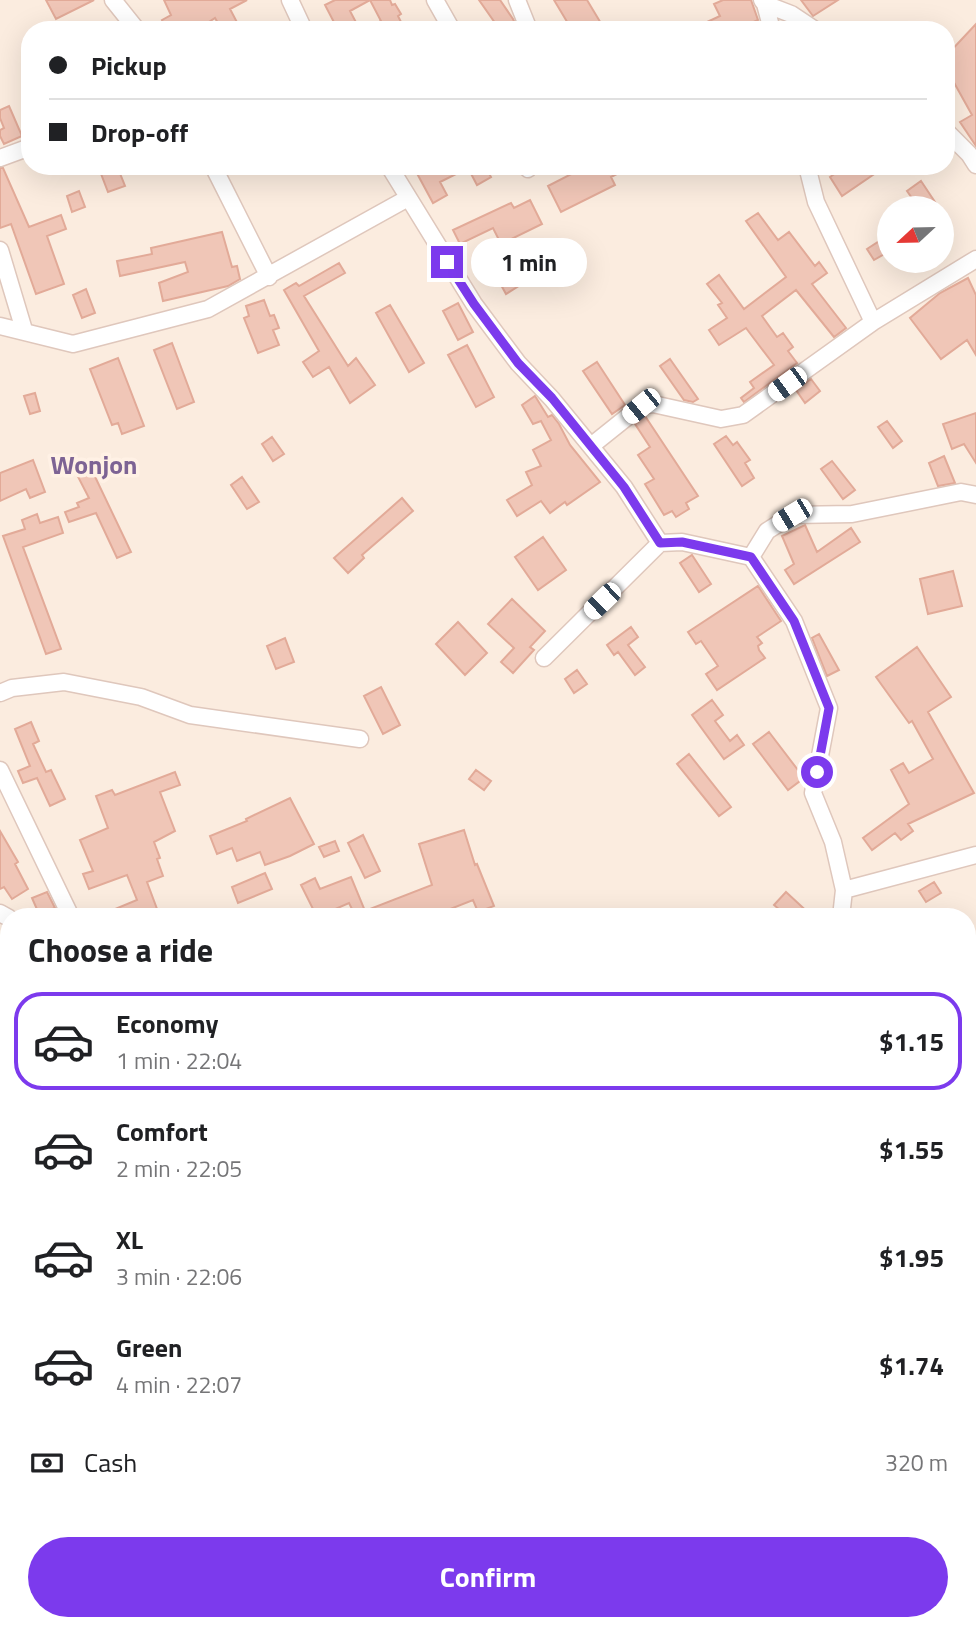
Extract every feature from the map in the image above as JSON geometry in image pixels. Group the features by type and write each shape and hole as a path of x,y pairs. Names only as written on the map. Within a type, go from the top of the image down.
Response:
{"street":[{"path":"113,0 130,21"},
{"path":"290,0 300,21"},
{"path":"435,0 447,21"},
{"path":"517,0 525,21"},
{"path":"765,1 770,21"},
{"path":"765,1 802,21"},
{"path":"955,140 976,164"},
{"path":"0,158 21,150"},
{"path":"218,175 269,276"},
{"path":"394,175 474,304 528,375 552,398 624,487 660,543"},
{"path":"809,175 816,202 873,322"},
{"path":"0,326 74,344 208,309 408,198"},
{"path":"0,250 24,330"},
{"path":"591,446 641,406 653,404 721,418 744,415 873,322 976,260"},
{"path":"751,557 767,531 792,515 852,514 961,492 976,495"},
{"path":"544,658 660,543 682,542 751,557 794,621 829,708 813,793 833,842 844,890 842,908"},
{"path":"0,693 12,688 64,682 141,697 190,715 360,739"},
{"path":"0,770 67,908"},
{"path":"844,890 976,855"}],"building":[{"path":"46,0 94,0 56,19"},
{"path":"164,0 247,0 230,9 236,21 217,21 215,18 210,21 163,21 171,15"},
{"path":"335,0 370,0 350,11 355,21 333,21 325,5"},
{"path":"370,0 390,0 401,14 398,16 400,21 381,21"},
{"path":"479,0 500,0 514,21 494,21"},
{"path":"554,0 587,0 600,21 567,21"},
{"path":"723,0 751,0 758,20 709,21 720,16 714,4"},
{"path":"801,0 838,0 813,16"},
{"path":"976,24 976,146 960,122 972,115 955,84 955,46"},
{"path":"9,106 21,134 21,136 4,144 0,136 0,130 4,128 0,110"},
{"path":"0,168 3,168 29,227 61,215 66,229 47,236 64,284 36,294 11,224 0,228"},
{"path":"101,175 121,175 125,186 108,192"},
{"path":"418,175 454,175 440,182 447,195 433,203"},
{"path":"472,175 490,175 491,177 477,185"},
{"path":"569,175 615,175 611,177 615,185 561,212 548,186"},
{"path":"833,175 873,175 842,196 830,177"},
{"path":"921,181 931,196 911,196 907,191"},
{"path":"79,191 85,207 72,212 67,196"},
{"path":"530,200 542,224 501,244 493,228 460,244 453,230 511,203 514,208"},
{"path":"758,213 778,240 789,232 815,266 819,262 827,273 812,284 846,328 834,337 796,290 762,316 777,337 783,333 793,347 788,351 797,363 744,402 741,398 754,388 750,382 774,365 746,328 719,345 709,330 727,318 718,305 722,303 707,284 719,275 744,309 786,277 746,221"},
{"path":"222,232 232,267 237,266 240,279 228,286 163,301 159,283 188,272 185,262 120,276 117,261 152,254 151,248"},
{"path":"877,243 877,258 874,260 867,249"},
{"path":"506,254 522,284 506,294 489,263"},
{"path":"339,263 345,273 304,296 348,366 356,358 375,385 350,403 329,367 313,377 303,362 319,351 284,290 296,283 299,286"},
{"path":"968,278 976,295 976,355 967,340 941,359 910,318 940,293"},
{"path":"86,289 95,313 82,318 73,295"},
{"path":"264,300 270,316 274,315 279,328 273,330 279,345 258,353 244,318 249,316 246,306"},
{"path":"458,303 473,332 458,340 443,311"},
{"path":"390,305 424,363 409,372 376,313"},
{"path":"172,343 194,402 177,409 154,350"},
{"path":"467,345 494,397 476,407 448,355"},
{"path":"118,358 144,426 122,434 118,423 112,425 90,369"},
{"path":"670,359 698,399 693,402 684,400 660,366"},
{"path":"597,362 625,405 612,414 583,371"},
{"path":"811,379 820,391 805,403 796,390"},
{"path":"35,393 40,411 30,414 24,396"},
{"path":"535,396 548,417 552,415 570,445 600,482 567,505 565,502 550,513 541,501 517,516 507,500 532,485 526,472 541,466 533,450 551,440 541,421 533,424 522,405"},
{"path":"976,413 976,463 964,444 952,449 943,424"},
{"path":"645,416 698,496 686,503 689,509 676,517 672,511 664,515 645,484 654,479 638,455 650,447 635,424"},
{"path":"887,421 902,441 893,448 878,427"},
{"path":"726,436 733,445 737,442 750,460 745,463 754,478 742,486 714,444"},
{"path":"272,437 284,454 273,461 262,444"},
{"path":"944,456 955,483 938,486 929,463"},
{"path":"33,460 45,492 30,498 26,489 0,501 0,473"},
{"path":"832,461 855,490 843,499 821,469"},
{"path":"88,462 131,552 117,558 96,513 69,522 65,512 79,507 77,503 89,498 74,469"},
{"path":"242,477 259,502 247,509 231,485"},
{"path":"402,498 413,511 362,555 364,558 348,573 334,558"},
{"path":"37,514 40,523 58,517 63,533 23,547 61,649 46,654 3,536 25,529 22,520"},
{"path":"805,525 817,552 851,528 860,542 794,584 785,570 794,564 782,536"},
{"path":"543,537 566,570 538,590 515,557"},
{"path":"692,555 711,584 699,592 680,563"},
{"path":"953,571 962,606 928,614 920,579"},
{"path":"758,586 781,621 757,637 762,643 758,646 759,650 765,658 717,690 706,674 718,666 701,641 696,644 688,632"},
{"path":"512,599 545,631 530,647 534,650 513,673 501,662 514,648 488,624"},
{"path":"458,622 487,653 465,675 436,644"},
{"path":"631,627 638,637 628,645 645,667 635,675 618,652 614,655 607,645"},
{"path":"819,634 839,670 827,676 812,638"},
{"path":"285,638 294,662 276,669 267,646"},
{"path":"917,647 951,697 928,712 974,793 908,824 913,831 901,840 895,833 872,850 863,838 909,804 891,770 903,763 909,773 933,759 912,721 909,723 876,677"},
{"path":"577,670 587,684 574,693 565,679"},
{"path":"381,687 400,725 383,734 364,696"},
{"path":"712,700 723,715 715,721 730,741 737,735 744,745 724,759 692,715"},
{"path":"31,722 39,741 33,744 46,772 51,770 65,799 50,806 37,778 23,783 18,771 30,766 15,729"},
{"path":"769,732 804,778 788,790 753,744"},
{"path":"689,754 731,807 719,816 677,764"},
{"path":"476,770 491,781 484,790 469,779"},
{"path":"175,772 180,785 160,792 175,831 154,842 163,876 147,882 157,908 118,908 137,900 127,875 89,889 83,874 93,871 80,840 108,828 96,796 112,790 115,795"},
{"path":"290,798 314,844 265,865 260,852 237,861 232,848 217,854 210,836 247,821 246,819"},
{"path":"464,830 475,865 477,864 494,906 476,908 473,900 453,908 373,908 432,885 419,844"},
{"path":"0,831 18,862 15,864 28,889 12,899 4,887 0,889"},
{"path":"363,835 380,871 365,878 348,843"},
{"path":"335,841 339,851 324,857 319,847"},
{"path":"265,873 272,889 238,903 232,887"},
{"path":"351,877 364,908 352,908 349,903 338,908 312,908 301,885 315,878 320,889"},
{"path":"934,882 941,893 926,902 919,891"},
{"path":"47,892 55,908 36,908 32,898"},
{"path":"786,892 803,908 778,908 774,905"}],"district":[{"name":"Wonjon","path":"94,464"}],"route":[{"path":"447,262 518,363 552,398 624,487 660,543 682,542 751,557 794,621 829,708 817,772"}]}
